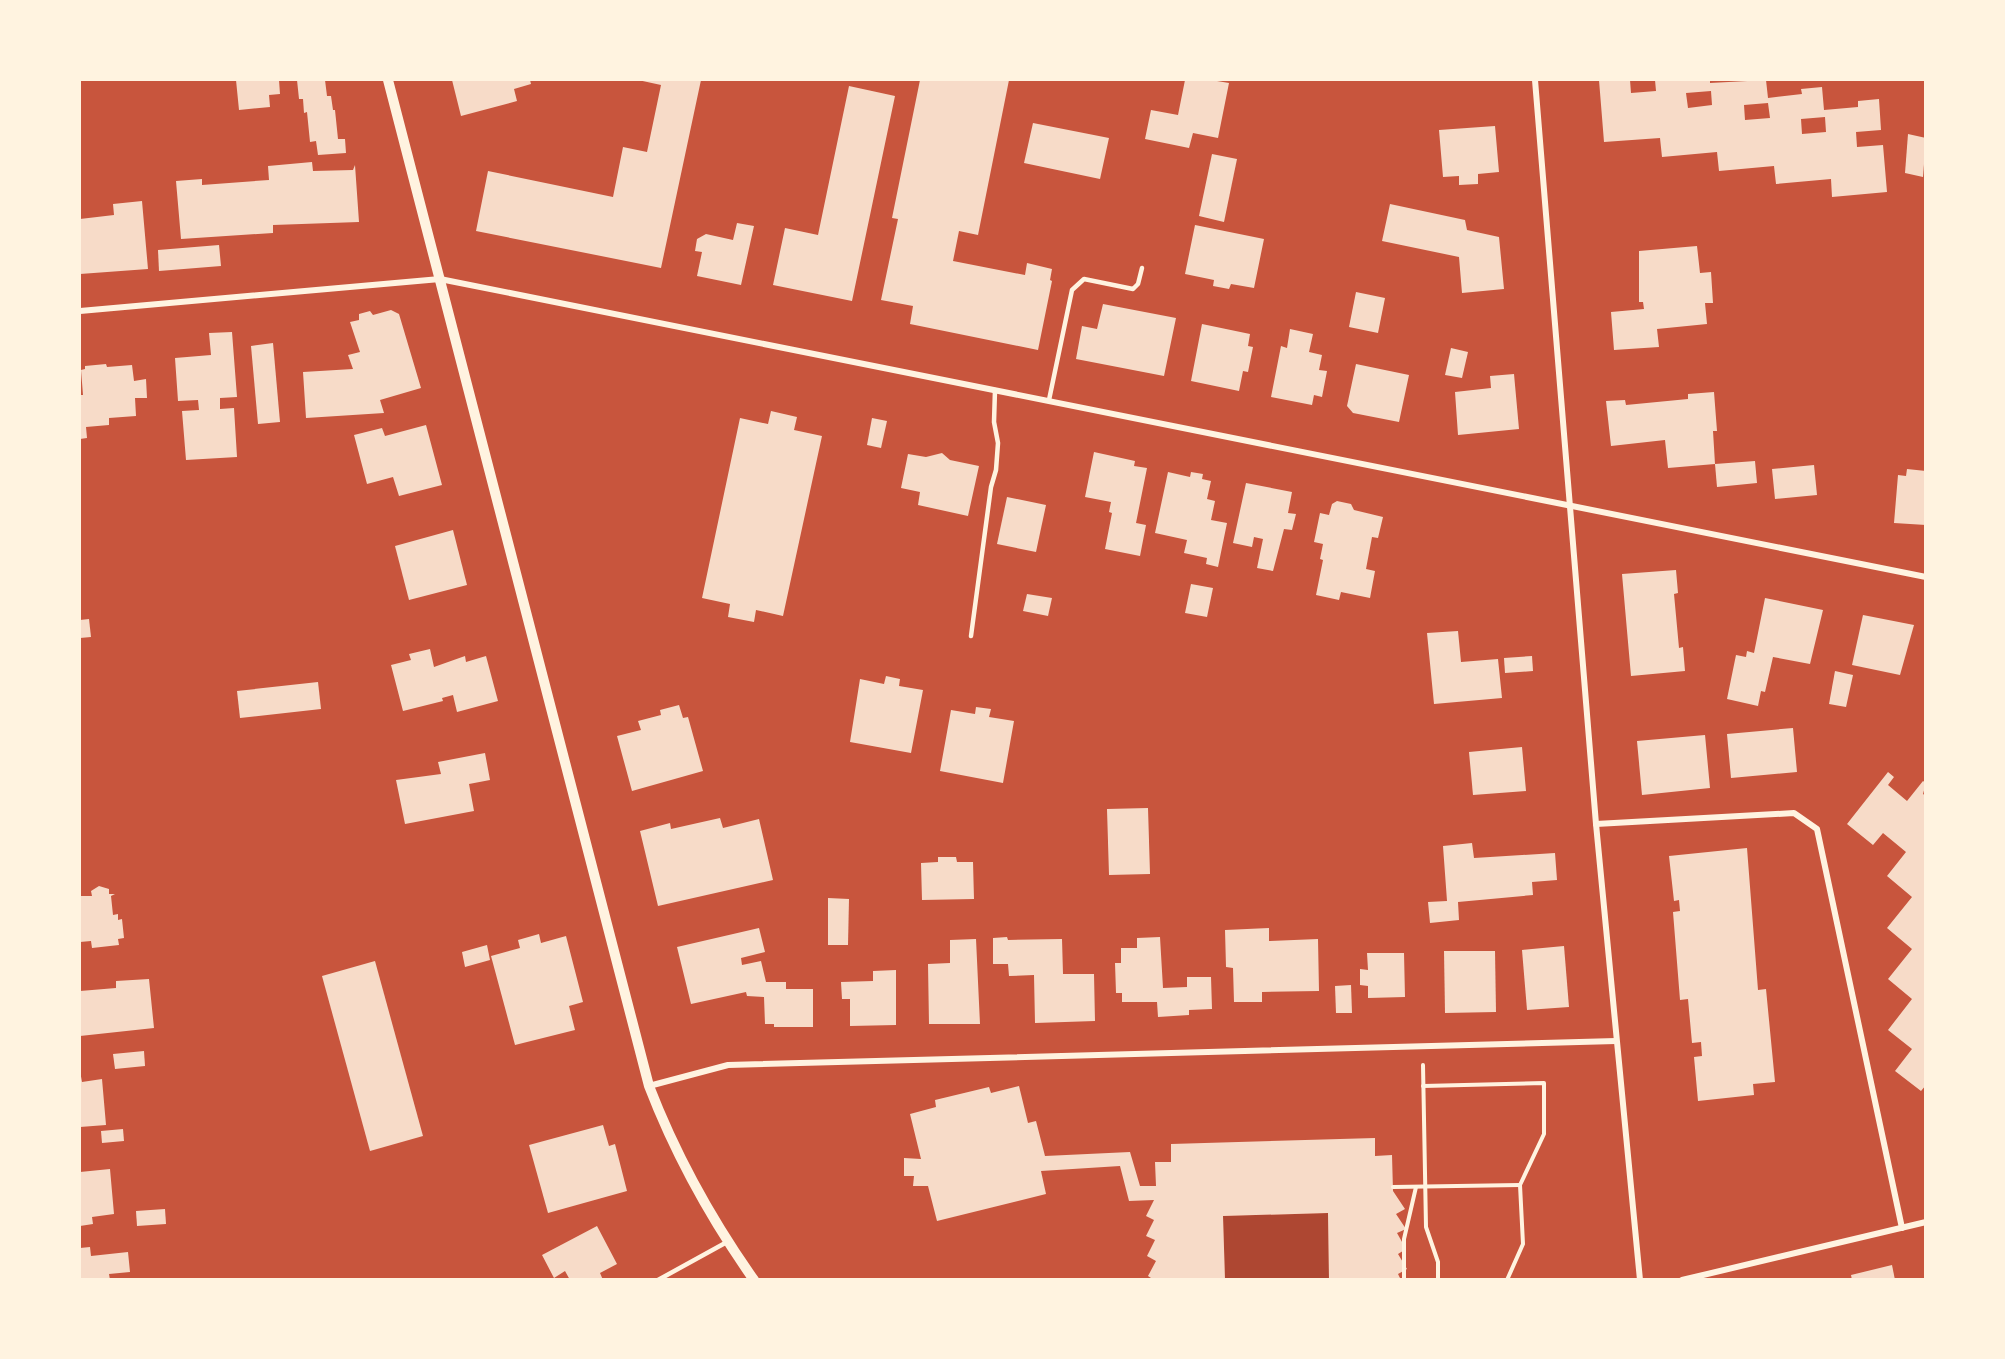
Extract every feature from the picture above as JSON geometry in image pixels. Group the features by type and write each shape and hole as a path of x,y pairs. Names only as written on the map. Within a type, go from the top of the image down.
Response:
{"street":[{"path":"388,80 649,1086 667,1132 702,1201 754,1280"},
{"path":"1535,80 1596,824 1640,1280"},
{"path":"80,311 440,279 1926,577"},
{"path":"1596,824 1794,813 1817,830 1902,1228"},
{"path":"649,1086 728,1065 1616,1041"},
{"path":"1682,1280 1926,1222"}],"lane":[{"path":"1050,400 1072,290 1084,279 1133,289 1138,284 1142,268"},
{"path":"970,636 991,487 996,470 998,443 994,422 995,390"},
{"path":"658,1280 727,1242"}],"path":[{"path":"1422,1046 1426,1227 1438,1262 1438,1280"},
{"path":"1423,1086 1544,1083 1544,1134 1520,1185 1523,1244 1507,1280"},
{"path":"1393,1187 1520,1185"},
{"path":"1404,1280 1404,1239 1416,1188"}],"shaded area":[{"path":"1328,1213 1329,1279 1225,1279 1223,1216"}],"building":[{"path":"236,80 279,80 280,94 269,95 270,107 239,110"},
{"path":"297,80 325,80 327,96 331,96 333,110 335,110 338,139 345,139 346,153 318,155 316,141 310,142 307,112 304,113 303,99 299,99"},
{"path":"452,80 530,80 531,84 514,89 517,101 461,116"},
{"path":"638,80 701,80 661,268 476,231 488,171 613,197 623,147 647,152 661,85"},
{"path":"920,80 1009,80 978,235 959,231 953,261 1025,275 1027,263 1052,269 1050,280 1052,281 1038,350 910,324 913,306 881,300 898,219 892,218"},
{"path":"1185,80 1229,83 1218,138 1193,133 1189,148 1145,139 1151,110 1178,115"},
{"path":"1599,80 1630,80 1631,93 1656,91 1655,80 1710,80 1710,83 1766,80 1768,98 1802,94 1801,89 1822,87 1824,110 1858,107 1858,101 1879,99 1881,130 1856,132 1857,147 1883,145 1887,192 1832,197 1831,179 1776,184 1774,166 1719,171 1717,152 1662,157 1660,138 1604,142","holes":["1711,91 1712,105 1688,108 1686,93","1768,103 1770,118 1745,120 1744,105","1825,117 1826,132 1802,134 1801,119"]},
{"path":"849,86 895,96 852,301 773,285 785,228 818,235"},
{"path":"1033,123 1109,138 1100,179 1024,163"},
{"path":"1495,126 1499,172 1478,174 1478,184 1459,185 1459,176 1443,177 1439,130"},
{"path":"1908,134 1926,138 1923,177 1905,173"},
{"path":"1212,154 1237,159 1224,222 1199,216"},
{"path":"312,162 313,171 353,170 355,165 359,222 273,225 273,233 181,239 176,181 202,179 202,185 269,180 268,166"},
{"path":"142,201 148,269 80,274 80,219 114,215 113,204"},
{"path":"1390,204 1465,220 1467,230 1499,237 1504,289 1462,293 1459,257 1382,241"},
{"path":"737,223 754,226 741,285 697,276 702,252 695,251 697,239 706,234 733,240"},
{"path":"1195,225 1264,239 1254,288 1231,284 1229,289 1213,286 1214,280 1185,274"},
{"path":"219,245 221,266 159,271 158,250"},
{"path":"1697,246 1700,273 1711,272 1713,303 1705,303 1707,324 1657,329 1659,347 1614,350 1611,312 1644,309 1643,302 1639,302 1639,251"},
{"path":"1356,292 1385,298 1378,333 1349,327"},
{"path":"1103,304 1176,318 1164,376 1076,359 1082,326 1097,329"},
{"path":"391,310 399,314 421,388 380,400 384,413 306,418 303,372 353,369 348,355 360,352 350,322 359,320 359,314 370,311 373,315"},
{"path":"1202,324 1250,334 1248,346 1253,347 1248,372 1243,371 1239,391 1191,381"},
{"path":"1290,329 1313,334 1309,352 1322,355 1319,370 1327,371 1322,397 1314,395 1312,405 1271,397 1281,346 1287,348"},
{"path":"232,332 237,397 220,398 220,409 234,408 237,457 186,460 182,411 199,410 198,400 178,401 175,358 211,355 209,333"},
{"path":"273,343 280,422 258,424 251,346"},
{"path":"1451,348 1468,352 1462,378 1445,375"},
{"path":"106,364 107,367 132,365 134,381 146,379 147,398 135,398 136,416 109,418 109,425 86,427 87,438 80,439 80,395 83,395 81,370 85,369 85,366"},
{"path":"1356,364 1409,375 1399,422 1353,413 1347,406"},
{"path":"1514,374 1519,429 1458,435 1455,392 1491,388 1490,376"},
{"path":"1714,392 1717,431 1713,431 1715,464 1668,468 1665,440 1611,446 1606,401 1625,400 1626,405 1688,399 1688,394"},
{"path":"771,411 797,417 794,430 822,436 783,616 756,610 754,622 728,617 730,604 702,598 740,418 768,424"},
{"path":"872,418 887,421 881,448 867,445"},
{"path":"426,425 442,485 399,496 393,477 367,484 354,435 382,428 385,436"},
{"path":"1094,452 1135,461 1134,466 1147,468 1136,523 1146,525 1140,556 1105,549 1112,513 1109,512 1111,502 1085,497"},
{"path":"942,453 950,460 979,466 968,516 918,505 920,492 901,488 908,454 926,457"},
{"path":"1755,461 1757,483 1717,487 1715,464"},
{"path":"1814,465 1817,495 1775,499 1772,469"},
{"path":"1907,469 1926,471 1926,525 1894,523 1898,475 1906,476"},
{"path":"1168,472 1190,477 1191,472 1203,474 1202,479 1211,481 1207,499 1215,501 1211,520 1227,523 1218,567 1206,564 1207,558 1184,553 1187,540 1155,533"},
{"path":"1246,483 1292,492 1288,513 1296,514 1292,530 1284,529 1273,571 1257,568 1263,539 1254,537 1252,547 1233,543"},
{"path":"1007,497 1046,505 1036,552 997,544"},
{"path":"1337,501 1351,504 1354,510 1383,517 1378,538 1372,537 1366,569 1375,571 1370,598 1341,592 1339,600 1316,595 1323,560 1320,559 1323,544 1314,542 1320,513 1329,515 1332,504"},
{"path":"453,530 467,585 409,600 395,546"},
{"path":"1676,570 1678,593 1674,594 1679,648 1683,647 1685,671 1631,676 1622,574"},
{"path":"1191,584 1213,588 1207,617 1185,613"},
{"path":"1027,594 1052,598 1048,616 1023,611"},
{"path":"1765,598 1823,610 1810,664 1773,657 1765,692 1761,691 1758,706 1727,699 1736,655 1746,657 1747,651 1754,653"},
{"path":"1863,615 1914,625 1900,675 1852,665"},
{"path":"89,619 91,637 80,638 80,620"},
{"path":"1458,631 1461,662 1498,659 1502,698 1434,704 1427,633"},
{"path":"430,649 434,667 465,656 466,662 486,656 498,701 457,712 453,695 442,698 443,701 403,711 391,665 411,660 409,654"},
{"path":"1532,656 1533,671 1505,673 1504,658"},
{"path":"1835,671 1853,675 1846,707 1829,704"},
{"path":"886,676 900,679 899,686 923,690 911,753 850,742 860,679 884,684"},
{"path":"318,682 321,709 240,718 237,691"},
{"path":"679,705 683,718 688,717 703,771 632,791 617,736 641,730 638,721 661,715 660,710"},
{"path":"976,707 991,709 989,717 1014,721 1003,783 940,771 951,710 975,714"},
{"path":"1793,728 1797,772 1731,778 1727,734"},
{"path":"1705,735 1710,788 1642,795 1637,741"},
{"path":"1522,747 1526,791 1473,795 1469,752"},
{"path":"485,753 490,780 469,784 474,811 405,824 396,780 441,774 438,762"},
{"path":"1888,772 1894,777 1888,785 1907,801 1923,781 1926,783 1923,794 1926,796 1926,1085 1921,1091 1895,1071 1912,1049 1888,1030 1912,999 1888,979 1912,949 1887,928 1912,897 1887,876 1906,852 1883,833 1873,845 1847,824"},
{"path":"1148,808 1150,874 1109,875 1107,809"},
{"path":"720,818 723,828 759,819 773,880 658,906 640,831 670,823 671,829"},
{"path":"1472,843 1474,858 1555,853 1557,880 1532,882 1533,895 1458,902 1459,920 1430,923 1428,902 1447,901 1443,846"},
{"path":"1747,848 1758,990 1766,989 1775,1082 1753,1084 1754,1095 1698,1101 1694,1057 1702,1056 1701,1042 1692,1043 1688,999 1680,1000 1673,912 1680,911 1679,900 1674,901 1669,856"},
{"path":"938,857 956,857 957,862 973,862 974,899 922,900 921,863 938,862"},
{"path":"99,886 109,889 109,894 115,894 111,896 113,915 118,914 118,920 122,919 124,938 118,939 119,945 92,948 91,941 80,942 80,896 92,896 91,891"},
{"path":"828,898 849,899 848,945 828,945"},
{"path":"759,928 765,952 741,958 742,965 761,961 766,982 786,982 786,989 813,989 813,1027 774,1027 774,1024 765,1024 764,997 747,996 746,992 691,1004 677,947"},
{"path":"1269,928 1269,941 1318,939 1319,991 1262,992 1262,1002 1234,1002 1233,968 1226,967 1225,930"},
{"path":"539,934 541,943 566,936 583,1002 569,1006 575,1030 515,1045 491,956 520,948 518,940"},
{"path":"1007,937 1008,940 1062,939 1063,974 1094,974 1095,1021 1035,1023 1034,975 1009,976 1008,964 993,964 993,938"},
{"path":"1160,937 1163,988 1187,987 1187,977 1211,977 1212,1009 1189,1010 1189,1015 1158,1017 1157,1002 1122,1002 1122,993 1116,993 1115,963 1121,963 1121,948 1137,948 1137,938"},
{"path":"976,939 980,1024 929,1024 928,964 950,963 950,940"},
{"path":"487,945 490,960 465,967 462,952"},
{"path":"1564,946 1569,1007 1527,1010 1522,950"},
{"path":"1444,951 1495,951 1496,1012 1445,1013"},
{"path":"1367,953 1404,953 1405,997 1368,998 1368,986 1360,985 1360,969 1368,970"},
{"path":"375,961 423,1136 370,1151 322,976"},
{"path":"896,970 896,1025 850,1026 850,999 842,999 841,982 873,981 873,971"},
{"path":"149,979 154,1028 80,1036 80,991 116,988 116,981"},
{"path":"1351,985 1352,1013 1336,1013 1335,986"},
{"path":"144,1051 145,1066 115,1069 113,1054"},
{"path":"80,1071 82,1082 102,1079 106,1125 80,1127"},
{"path":"1019,1086 1028,1123 1036,1121 1045,1156 1130,1152 1140,1186 1156,1186 1155,1162 1171,1162 1171,1144 1375,1138 1375,1156 1392,1155 1393,1191 1405,1209 1396,1214 1406,1229 1397,1233 1406,1249 1398,1254 1407,1269 1398,1274 1401,1280 1329,1280 1328,1213 1223,1216 1225,1280 1154,1280 1148,1276 1156,1261 1147,1256 1155,1240 1146,1236 1154,1220 1146,1216 1154,1200 1129,1201 1120,1166 1041,1171 1046,1194 937,1221 928,1186 913,1186 914,1176 904,1176 904,1158 921,1159 910,1114 936,1107 935,1100 989,1087 991,1093"},
{"path":"603,1125 609,1146 615,1144 627,1191 548,1213 529,1145"},
{"path":"123,1129 124,1141 102,1143 101,1131"},
{"path":"110,1169 114,1214 92,1217 93,1224 80,1226 80,1172"},
{"path":"165,1209 166,1224 137,1226 136,1211"},
{"path":"597,1226 617,1264 600,1273 603,1280 570,1280 565,1271 554,1278 542,1255"},
{"path":"90,1247 91,1256 128,1252 130,1272 109,1274 110,1280 80,1280 80,1248"},
{"path":"1892,1265 1895,1280 1852,1280 1851,1275"}]}
